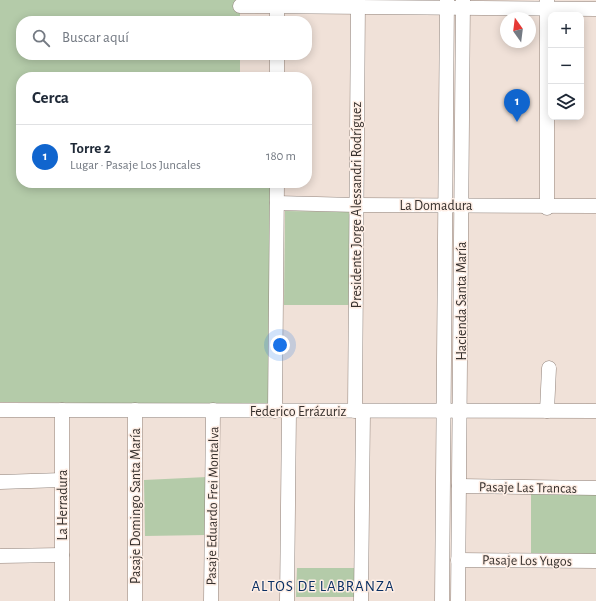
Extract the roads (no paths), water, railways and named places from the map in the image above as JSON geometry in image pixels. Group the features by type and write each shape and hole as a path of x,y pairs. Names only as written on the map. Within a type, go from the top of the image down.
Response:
{"street":[{"path":"277,3 277,16"},
{"path":"240,6 277,3 547,4 596,9"},
{"name":"Presidente Jorge Alessandri Rodríguez","path":"358,4 356,205 361,601"},
{"name":"Hacienda Santa María","path":"442,601 446,4"},
{"name":"Hacienda Santa María","path":"458,601 463,4"},
{"path":"547,4 547,207"},
{"path":"277,60 277,72"},
{"path":"277,188 286,601"},
{"name":"La Domadura","path":"277,203 547,207 596,206"},
{"path":"547,411 549,368"},
{"name":"Federico Errázuriz","path":"0,410 596,412"},
{"name":"La Herradura","path":"62,410 62,601"},
{"name":"Pasaje Domingo Santa María","path":"135,410 135,601"},
{"name":"Pasaje Eduardo Frei Montalva","path":"211,601 213,410"},
{"path":"0,482 62,480"},
{"name":"Pasaje Las Trancas","path":"459,486 596,488"},
{"path":"0,556 62,555"},
{"name":"Pasaje Los Yugos","path":"458,560 596,561"}],"place":[{"name":"Torre 2","path":"517,122"}],"district":[{"name":"ALTOS DE LABRANZA","path":"323,586"}]}
